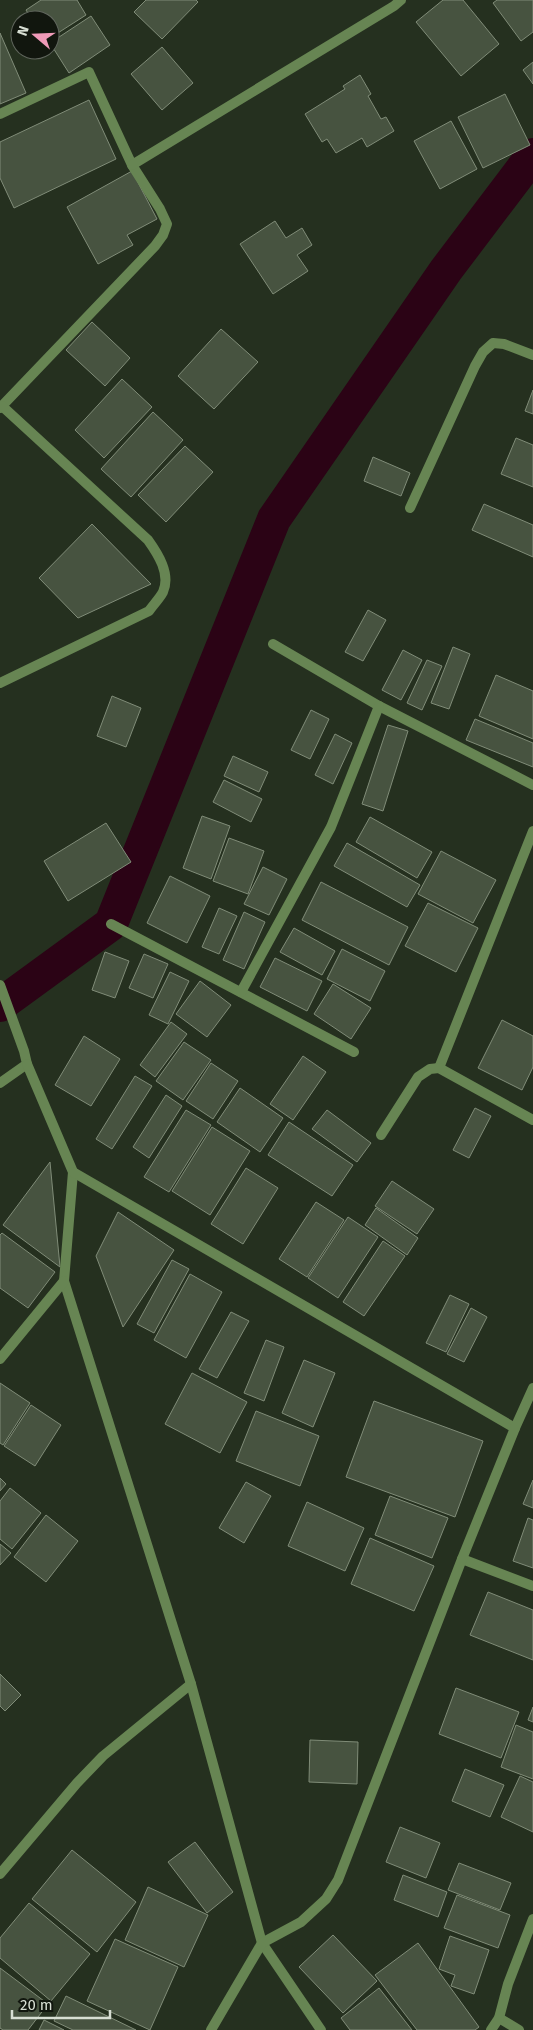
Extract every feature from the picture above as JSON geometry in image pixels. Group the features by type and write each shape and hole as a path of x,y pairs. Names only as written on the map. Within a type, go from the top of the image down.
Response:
{"street":[{"path":"132,165 401,0"},
{"path":"0,114 89,72 132,165 160,209 167,224 163,235 155,246 1,407 148,540 159,556 165,576 163,591 149,611 0,683"},
{"path":"410,508 483,352 493,343 499,343 533,355"},
{"path":"273,644 379,706 533,785"},
{"path":"241,992 331,827 379,706"},
{"path":"439,1068 533,831"},
{"path":"110,924 354,1052"},
{"path":"0,985 27,1064 73,1172 64,1282 191,1684 262,1943 320,2030"},
{"path":"0,1083 27,1064"},
{"path":"381,1134 418,1077 430,1069 439,1068 533,1120"},
{"path":"73,1172 515,1428"},
{"path":"0,1359 64,1282"},
{"path":"211,2030 262,1943 307,1916 326,1899 338,1880 462,1558 533,1388"},
{"path":"462,1558 533,1586"},
{"path":"0,1874 77,1783 103,1756 191,1684"},
{"path":"491,2030 499,2018 508,1984 533,1919"},
{"path":"499,2018 519,2030"}],"building":[{"path":"41,0 77,0 86,15 60,32 60,10 26,10"},
{"path":"146,0 196,0 198,2 162,39 134,12"},
{"path":"443,0 463,0 499,44 461,76 416,22"},
{"path":"497,0 533,0 533,32 521,41 493,3"},
{"path":"91,16 110,45 69,73 60,59 60,36"},
{"path":"0,33 10,60 12,60 26,93 0,104"},
{"path":"162,47 193,83 162,110 131,74"},
{"path":"533,62 533,84 523,70"},
{"path":"360,75 371,94 368,96 381,119 386,117 394,131 367,147 362,138 336,153 327,139 322,142 305,114 345,89 343,86"},
{"path":"505,94 530,145 483,168 458,117"},
{"path":"89,100 116,159 14,208 0,178 0,142"},
{"path":"451,121 477,169 440,189 414,141"},
{"path":"132,171 157,219 127,235 133,245 98,264 67,207"},
{"path":"275,221 286,238 302,228 312,245 297,255 308,271 273,294 240,244"},
{"path":"92,322 130,358 105,386 66,350"},
{"path":"221,329 258,362 214,409 178,376"},
{"path":"122,379 152,407 104,458 75,430"},
{"path":"533,390 533,414 525,411"},
{"path":"153,412 183,440 131,497 101,469"},
{"path":"516,438 533,445 533,487 501,474"},
{"path":"185,446 213,472 166,522 138,495"},
{"path":"373,457 410,473 401,496 364,481"},
{"path":"484,504 533,525 533,557 472,530"},
{"path":"92,524 151,584 78,618 39,578"},
{"path":"368,610 386,620 363,661 345,652"},
{"path":"453,647 470,654 449,709 431,703"},
{"path":"403,650 422,660 401,700 382,690"},
{"path":"427,660 442,666 422,710 407,703"},
{"path":"496,675 533,691 533,739 479,716"},
{"path":"112,696 141,708 126,747 97,736"},
{"path":"311,710 329,719 310,759 291,750"},
{"path":"475,719 533,743 533,767 466,740"},
{"path":"388,725 408,731 383,811 362,804"},
{"path":"335,734 352,743 333,784 315,775"},
{"path":"233,756 268,772 259,792 224,776"},
{"path":"224,780 262,799 251,822 213,802"},
{"path":"202,816 230,826 211,879 183,868"},
{"path":"370,817 432,852 417,878 356,842"},
{"path":"106,823 131,862 68,901 44,861"},
{"path":"229,838 264,851 248,894 213,881"},
{"path":"347,843 420,885 407,907 334,866"},
{"path":"441,851 496,880 473,923 418,894"},
{"path":"263,867 287,879 269,915 244,904"},
{"path":"170,876 210,896 187,943 147,923"},
{"path":"321,882 408,927 389,965 302,920"},
{"path":"428,903 478,928 456,972 405,946"},
{"path":"219,908 237,916 219,954 202,947"},
{"path":"244,912 265,922 244,969 223,960"},
{"path":"294,928 335,951 322,975 280,952"},
{"path":"342,949 385,971 370,1001 327,979"},
{"path":"105,952 129,961 115,998 92,990"},
{"path":"144,954 168,964 153,998 129,988"},
{"path":"275,958 322,981 307,1011 260,987"},
{"path":"170,972 189,981 168,1024 149,1015"},
{"path":"200,981 231,1005 207,1037 176,1014"},
{"path":"333,984 371,1008 351,1039 314,1014"},
{"path":"502,1020 533,1036 533,1067 522,1090 478,1068"},
{"path":"171,1022 187,1034 155,1077 140,1065"},
{"path":"84,1036 120,1059 91,1106 55,1085"},
{"path":"184,1042 211,1060 183,1100 156,1081"},
{"path":"303,1056 326,1072 293,1120 270,1104"},
{"path":"211,1063 238,1081 213,1119 186,1101"},
{"path":"135,1076 152,1086 112,1149 96,1139"},
{"path":"240,1088 283,1118 260,1152 217,1122"},
{"path":"166,1095 182,1106 149,1158 133,1147"},
{"path":"475,1108 491,1116 469,1158 453,1150"},
{"path":"186,1110 211,1125 169,1192 144,1177"},
{"path":"327,1110 371,1143 357,1162 312,1129"},
{"path":"289,1122 353,1165 332,1196 268,1155"},
{"path":"212,1127 250,1151 210,1215 172,1191"},
{"path":"50,1162 60,1267 3,1225"},
{"path":"246,1168 278,1188 243,1244 211,1224"},
{"path":"392,1181 434,1209 417,1234 375,1206"},
{"path":"316,1202 344,1220 307,1277 279,1259"},
{"path":"376,1208 418,1238 407,1255 365,1225"},
{"path":"118,1212 174,1250 123,1327 96,1256"},
{"path":"348,1217 378,1237 338,1298 308,1278"},
{"path":"2,1233 55,1272 28,1308 0,1288 0,1235"},
{"path":"383,1241 405,1256 364,1316 343,1302"},
{"path":"172,1260 189,1269 154,1333 137,1324"},
{"path":"190,1274 222,1292 186,1358 154,1340"},
{"path":"450,1295 469,1304 446,1352 426,1343"},
{"path":"471,1308 487,1317 464,1362 447,1354"},
{"path":"231,1312 249,1321 217,1378 199,1369"},
{"path":"266,1340 284,1347 264,1401 244,1393"},
{"path":"304,1360 335,1373 313,1427 282,1413"},
{"path":"192,1373 247,1402 220,1453 165,1424"},
{"path":"0,1383 30,1403 3,1445 0,1443"},
{"path":"374,1401 483,1441 455,1517 346,1477"},
{"path":"31,1405 61,1425 35,1466 4,1446"},
{"path":"256,1411 319,1436 300,1486 236,1461"},
{"path":"0,1478 6,1484 0,1491"},
{"path":"533,1480 533,1508 523,1504"},
{"path":"246,1482 271,1496 244,1543 219,1528"},
{"path":"10,1488 41,1513 12,1549 0,1539 0,1501"},
{"path":"390,1496 448,1518 432,1558 375,1535"},
{"path":"307,1502 364,1528 345,1571 288,1546"},
{"path":"46,1515 78,1541 46,1582 14,1557"},
{"path":"528,1518 533,1520 533,1568 513,1561"},
{"path":"370,1538 434,1566 414,1611 351,1584"},
{"path":"0,1544 11,1553 0,1565"},
{"path":"488,1592 533,1610 533,1660 470,1635"},
{"path":"0,1674 21,1695 5,1711 0,1706"},
{"path":"456,1688 519,1712 501,1758 439,1734"},
{"path":"533,1707 533,1722 528,1720"},
{"path":"516,1725 533,1732 533,1779 501,1767"},
{"path":"310,1740 358,1742 357,1784 309,1782"},
{"path":"465,1769 504,1785 490,1817 452,1801"},
{"path":"520,1776 533,1782 533,1832 501,1817"},
{"path":"400,1827 440,1843 426,1878 386,1862"},
{"path":"195,1842 233,1892 207,1913 168,1862"},
{"path":"72,1850 136,1902 97,1952 32,1899"},
{"path":"459,1863 511,1883 500,1910 448,1890"},
{"path":"403,1875 447,1892 438,1917 394,1900"},
{"path":"148,1887 208,1915 184,1967 125,1940"},
{"path":"457,1895 510,1915 498,1948 444,1928"},
{"path":"29,1903 90,1954 51,2001 0,1958 0,1938"},
{"path":"333,1935 377,1981 343,2013 299,1967"},
{"path":"450,1936 489,1950 474,1994 451,1986 455,1975 439,1969"},
{"path":"115,1939 178,1967 150,2030 87,2001"},
{"path":"418,1943 479,2027 475,2030 417,2030 375,1975"},
{"path":"0,1968 48,2004 28,2030 3,2030 0,2028"},
{"path":"379,1988 412,2030 350,2030 341,2018"},
{"path":"66,1996 136,2030 73,2030 54,2021"},
{"path":"44,2020 64,2030 39,2030"}],"waterway":[{"path":"0,1005 111,924 274,519 446,270 533,155"}]}
